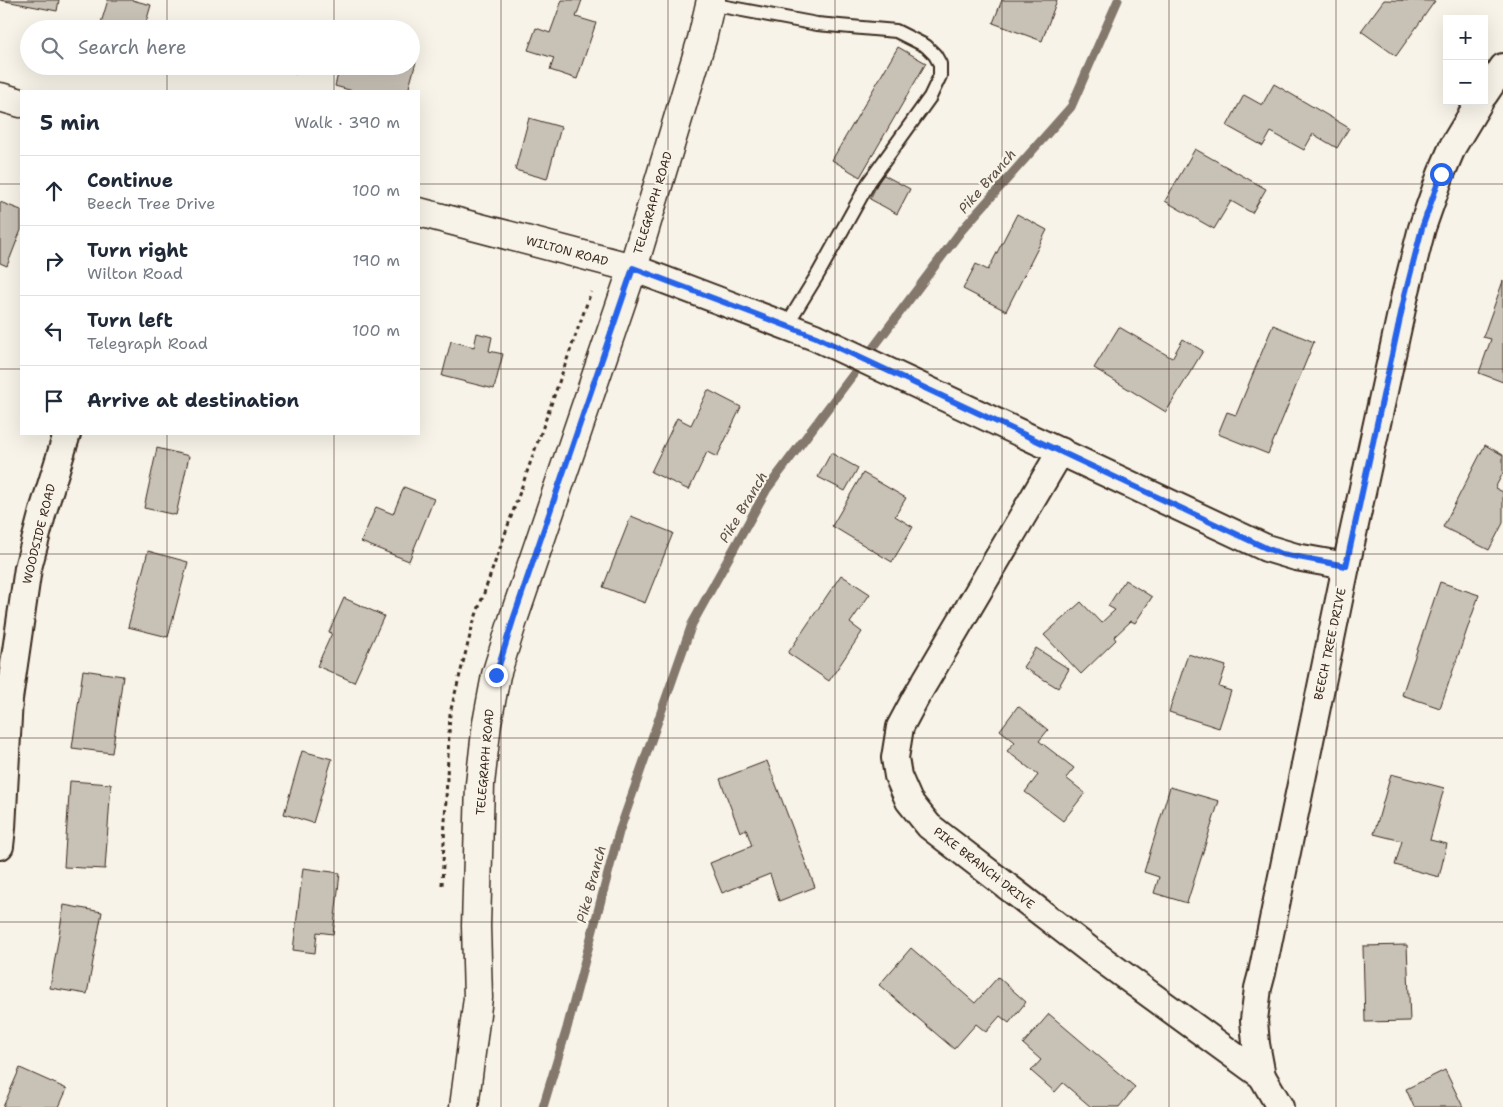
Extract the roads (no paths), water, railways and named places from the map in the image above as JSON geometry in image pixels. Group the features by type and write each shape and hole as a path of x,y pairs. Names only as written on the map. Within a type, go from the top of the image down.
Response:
{"main road":[{"name":"TELEGRAPH ROAD","path":"464,1107 478,998 476,926 480,784 487,723 496,675 633,268 702,39 711,2"},
{"path":"0,97 20,103"},
{"name":"WILTON ROAD","path":"420,212 633,268"}],"street":[{"path":"1488,89 1503,67"},
{"name":"BEECH TREE DRIVE","path":"1280,1107 1262,1076 1256,1044 1254,1020 1258,988 1405,295 1422,228 1441,174 1453,146 1478,105"},
{"name":"WILTON ROAD","path":"633,268 786,326 835,347 1266,548 1282,554 1346,566"},
{"name":"WOODSIDE ROAD","path":"0,846 9,699 28,568 43,511 67,435"},
{"name":"PIKE BRANCH DRIVE","path":"1061,451 900,727 894,758 898,776 909,801 929,826 1096,955 1262,1076"}],"lane":[{"path":"711,2 817,24 896,31 926,46 935,55 940,64 940,76 930,97 869,182 818,274 786,326"}],"waterway":[{"name":"Pike Branch","path":"543,1107 567,1028 619,832 692,624 767,489 961,231 1071,107 1118,0"}]}
